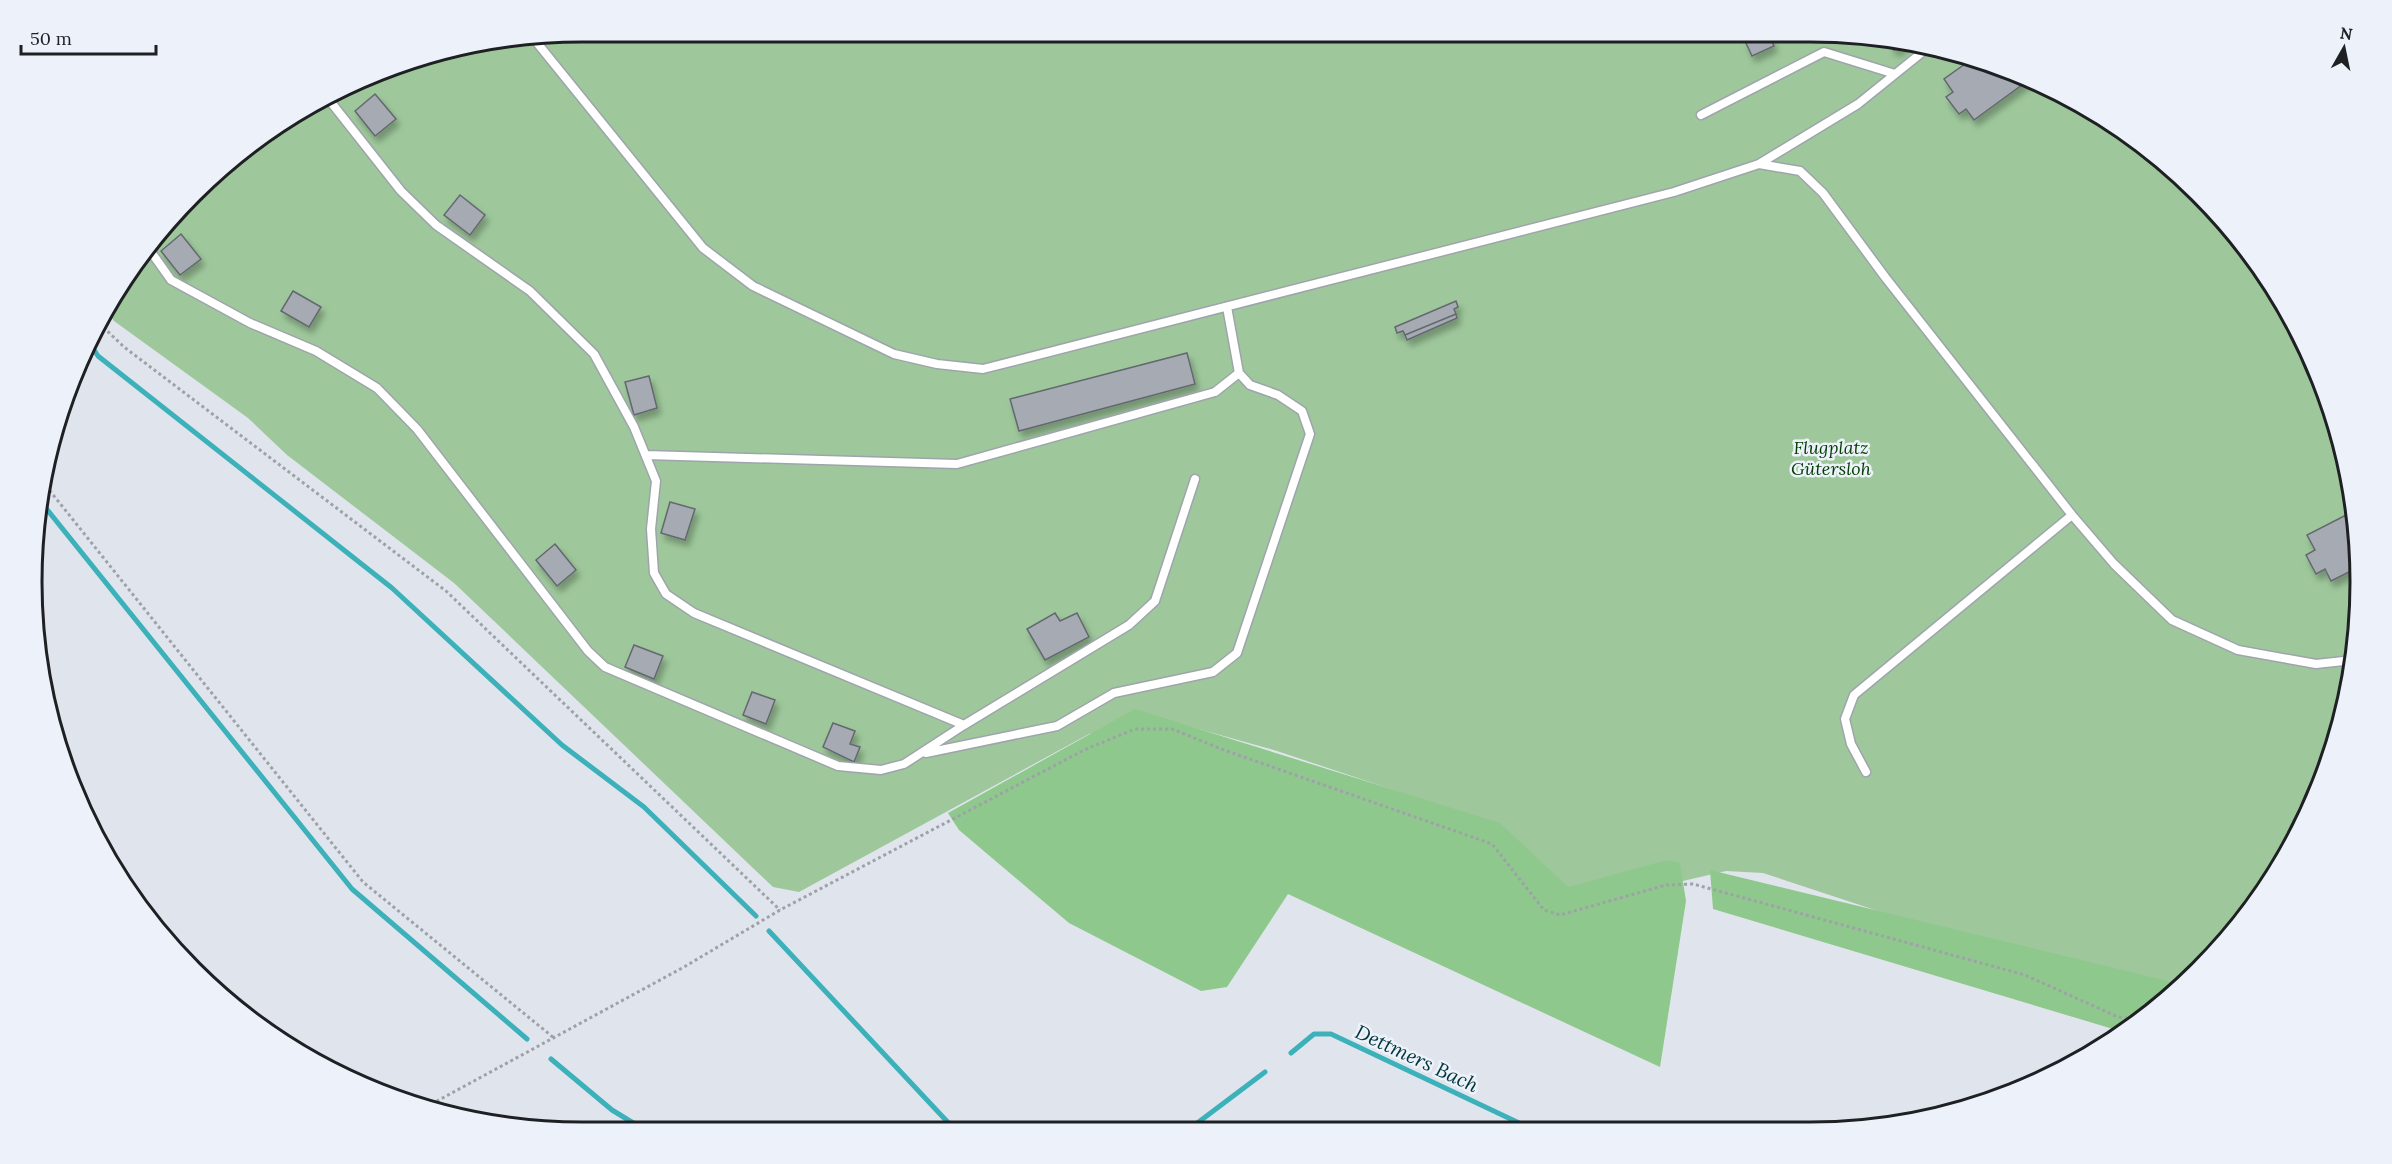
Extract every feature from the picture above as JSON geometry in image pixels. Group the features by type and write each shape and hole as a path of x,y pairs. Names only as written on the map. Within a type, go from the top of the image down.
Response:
{"lane":[{"path":"538,44 703,248 753,286 894,354 936,364 983,369 1674,192 1759,164 1858,104 1921,53"},
{"path":"1701,115 1824,52 1895,74"},
{"path":"332,104 401,190 436,225 530,291 594,354 634,426 656,481 651,530 654,573 666,594 694,613 963,725"},
{"path":"1759,164 1800,171 1823,193 1885,277 2072,515 2114,564 2172,620 2238,650 2316,664 2344,661"},
{"path":"153,255 171,280 250,322 316,351 377,388 417,429 588,651 605,667 838,766 881,770 904,764 963,725 1129,625 1155,601 1195,479"},
{"path":"921,754 1057,726 1114,693 1213,672 1237,653 1310,434 1302,411 1278,395 1250,385 1239,373 1227,308"},
{"path":"646,455 957,464 1215,392 1239,373"},
{"path":"1866,772 1851,744 1845,719 1854,695 2072,515"}],"path":[{"path":"105,329 124,347 446,591 780,910"},
{"path":"50,491 363,882 554,1038"},
{"path":"435,1102 684,967 780,910 1084,750 1135,729 1172,729 1224,750 1492,844 1544,910 1560,915 1666,885 1693,884 2025,975 2118,1017 2128,1018"}],"green space":[{"name":"Flugplatz Gütersloh","path":"582,42 1810,42 1845,43 1915,52 1950,60 2017,83 2080,114 2110,133 2166,176 2192,200 2216,226 2259,282 2278,312 2309,375 2332,442 2340,477 2349,547 2350,582 2349,617 2340,687 2332,722 2309,789 2278,852 2259,882 2216,938 2192,964 2150,1001 1763,873 1726,871 1562,909 1498,825 1277,751 1159,718 1089,734 799,892 773,887 454,583 287,455 248,418 111,317 133,282 176,226 200,200 253,154 312,114 375,83 442,60 477,52 547,43"},
{"path":"1135,709 1500,823 1568,887 1667,860 1680,863 1686,901 1660,1067 1288,894 1227,987 1201,991 1069,923 959,830 948,813"},
{"path":"1710,870 2172,982 2113,1029 1713,909"}],"building":[{"path":"1745,42 1772,42 1774,46 1752,56"},
{"path":"1964,65 2022,85 1974,120 1966,109 1959,114 1946,97 1953,92 1944,79"},
{"path":"375,94 396,119 375,136 355,111"},
{"path":"460,195 485,215 470,235 444,215"},
{"path":"181,234 201,259 180,275 161,251"},
{"path":"293,291 321,307 309,327 281,311"},
{"path":"1456,301 1458,307 1454,309 1456,314 1405,335 1403,331 1397,333 1395,327"},
{"path":"1456,314 1457,318 1407,340 1405,335"},
{"path":"1187,353 1195,384 1019,431 1010,399"},
{"path":"649,376 657,408 634,415 625,382"},
{"path":"670,502 695,509 685,540 661,533"},
{"path":"2345,515 2350,572 2331,581 2325,569 2316,574 2306,555 2315,550 2307,535"},
{"path":"555,544 576,570 557,586 536,560"},
{"path":"1055,613 1060,621 1077,613 1089,637 1045,660 1027,629"},
{"path":"634,645 663,656 654,679 625,667"},
{"path":"752,692 775,700 766,724 743,715"},
{"path":"833,723 855,731 850,744 860,747 854,762 823,747"}],"waterway":[{"path":"94,351 98,356 392,588 562,745 644,807 756,916"},
{"path":"47,510 352,889 527,1039"},
{"path":"769,931 948,1122"},
{"name":"Dettmers Bach","path":"1291,1053 1314,1034 1331,1034 1517,1122"},
{"path":"551,1059 612,1110 632,1122"},
{"name":"Dettmers Bach","path":"1199,1122 1265,1072"}]}
